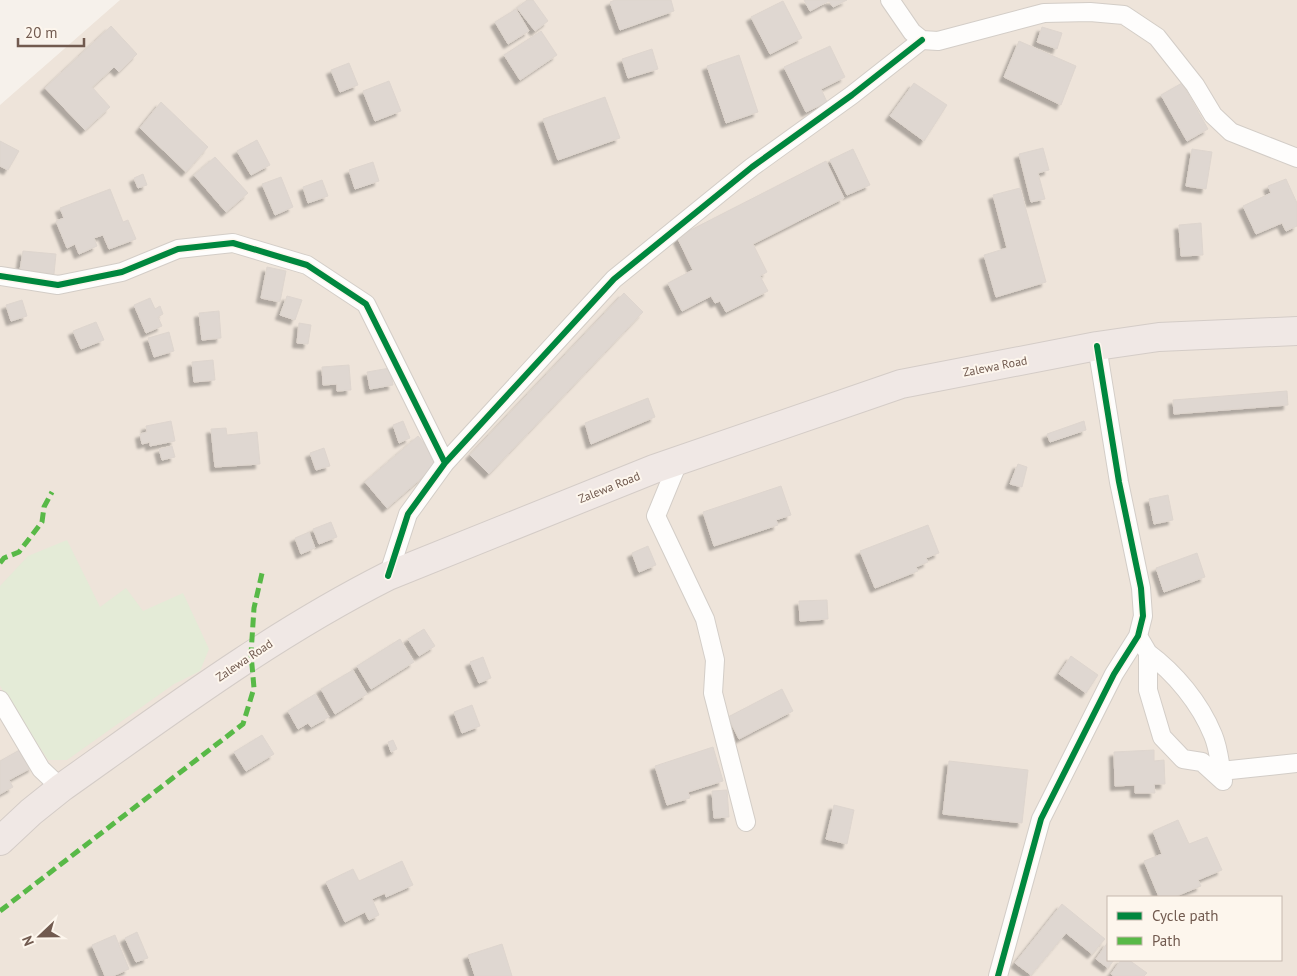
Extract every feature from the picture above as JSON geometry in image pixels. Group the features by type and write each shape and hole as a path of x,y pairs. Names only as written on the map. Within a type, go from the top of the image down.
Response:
{"highway":[{"name":"Zalewa Road","path":"0,841 30,812 61,788 250,654 345,597 388,576 679,460 901,384 1097,346 1159,337 1297,331"}],"street":[{"path":"895,2 912,32 922,40 938,41 1044,13 1090,12 1124,14 1157,37 1195,85 1212,115 1231,132 1297,158"},
{"path":"388,576 408,514 445,463 614,279 752,167 852,96 922,40"},
{"path":"0,276 58,285 122,272 178,249 234,243 307,265 366,304 445,463"},
{"path":"998,976 1041,818 1114,674 1138,636 1143,616 1141,588 1119,482 1097,346"},
{"path":"679,460 656,516 705,620 714,660 714,693 746,822"},
{"path":"1138,636 1148,653 1168,667 1194,702 1214,736 1223,781 1202,762 1183,759 1162,737 1148,690 1148,653"},
{"path":"0,700 40,769 61,788"},
{"path":"1221,771 1297,763"}],"shaded area":[{"path":"120,0 1297,0 1297,976 0,976 0,105"}],"green space":[{"path":"67,540 100,607 126,588 143,611 183,593 209,649 200,671 174,684 67,760 48,760 0,686 0,586 28,556"}],"building":[{"path":"527,0 533,0 548,21 535,31 517,8"},
{"path":"615,0 671,0 674,11 620,30 610,2"},
{"path":"804,0 847,0 833,7 829,1 810,11"},
{"path":"783,1 802,38 770,54 751,17"},
{"path":"516,9 529,31 508,44 495,22"},
{"path":"111,26 137,54 119,72 114,67 92,87 110,107 85,130 45,88"},
{"path":"1042,27 1062,33 1057,49 1037,42"},
{"path":"541,31 557,55 520,80 504,55"},
{"path":"1019,41 1076,66 1061,105 1004,77"},
{"path":"830,46 845,77 821,89 827,102 806,112 784,67"},
{"path":"652,49 658,69 628,78 622,59"},
{"path":"739,55 758,112 726,123 707,66"},
{"path":"349,63 358,85 340,92 331,70"},
{"path":"389,81 401,111 375,121 363,91"},
{"path":"914,83 947,105 924,141 890,116"},
{"path":"1182,83 1208,129 1187,141 1161,95"},
{"path":"605,97 620,138 558,160 543,119"},
{"path":"161,102 208,147 186,172 140,128"},
{"path":"257,140 270,165 251,175 237,151"},
{"path":"0,141 19,151 8,170 0,166"},
{"path":"1043,148 1049,170 1038,173 1045,199 1031,202 1019,154"},
{"path":"853,149 870,185 847,195 830,160"},
{"path":"1192,149 1212,152 1206,189 1186,186"},
{"path":"215,157 248,193 226,212 194,175"},
{"path":"826,161 844,198 753,244 767,272 760,276 768,291 726,312 720,301 715,303 711,296 682,311 668,283 693,270 677,237"},
{"path":"373,162 379,181 355,189 349,170"},
{"path":"143,174 147,185 138,188 134,178"},
{"path":"281,177 293,207 275,215 262,184"},
{"path":"1286,179 1297,203 1297,226 1286,231 1282,223 1256,234 1243,206 1271,193 1268,186"},
{"path":"322,180 328,196 308,203 303,187"},
{"path":"1020,188 1046,282 996,297 984,255 1007,248 993,195"},
{"path":"110,189 123,222 128,220 136,239 109,249 103,235 94,238 97,246 79,254 75,244 67,248 56,221 64,218 60,208"},
{"path":"1201,223 1203,255 1181,256 1179,225"},
{"path":"23,251 56,254 54,274 20,270"},
{"path":"267,267 286,271 280,302 261,298"},
{"path":"624,293 643,312 489,474 470,455"},
{"path":"287,296 302,300 295,320 280,315"},
{"path":"150,298 155,309 160,306 163,314 158,317 162,326 146,333 134,305"},
{"path":"22,300 27,316 11,321 6,305"},
{"path":"219,311 221,338 202,340 199,313"},
{"path":"96,322 104,340 81,349 73,331"},
{"path":"299,323 311,325 308,344 297,343"},
{"path":"169,332 174,351 154,357 148,338"},
{"path":"213,360 215,380 194,382 192,362"},
{"path":"349,365 351,390 337,391 337,384 323,385 322,367"},
{"path":"390,368 393,385 370,389 367,372"},
{"path":"1287,391 1288,405 1174,414 1173,400"},
{"path":"648,398 655,417 591,444 585,423"},
{"path":"171,421 175,441 150,446 150,442 142,444 140,434 147,432 146,426"},
{"path":"403,421 410,438 399,443 393,425"},
{"path":"1084,421 1086,430 1050,442 1047,434"},
{"path":"226,428 227,435 257,432 260,464 215,467 211,429"},
{"path":"418,436 440,462 387,508 365,482"},
{"path":"172,446 175,457 162,460 159,449"},
{"path":"324,448 330,466 316,470 310,453"},
{"path":"1018,464 1027,467 1022,487 1010,484"},
{"path":"781,486 791,515 776,520 778,525 714,546 703,512"},
{"path":"1168,495 1173,520 1154,524 1149,499"},
{"path":"331,522 337,537 319,544 313,529"},
{"path":"928,525 939,553 926,558 928,562 916,567 918,571 875,588 860,551"},
{"path":"309,532 315,548 301,554 295,538"},
{"path":"648,546 656,565 639,572 632,553"},
{"path":"1197,553 1205,577 1164,592 1156,568"},
{"path":"827,600 828,619 800,621 799,601"},
{"path":"424,629 435,646 419,656 408,639"},
{"path":"400,639 414,662 371,689 357,666"},
{"path":"1071,656 1098,675 1086,693 1059,674"},
{"path":"483,657 491,678 479,683 470,662"},
{"path":"353,670 367,694 335,714 321,689"},
{"path":"782,689 793,711 739,739 728,717"},
{"path":"315,694 329,717 311,727 308,723 298,729 288,711"},
{"path":"472,705 480,726 462,733 454,712"},
{"path":"262,735 274,754 246,771 234,752"},
{"path":"393,740 397,749 391,752 388,742"},
{"path":"713,747 723,781 688,792 690,798 667,805 655,766"},
{"path":"23,748 33,767 9,780 13,787 0,794 0,761"},
{"path":"1154,750 1154,761 1164,760 1165,784 1154,784 1155,793 1135,793 1135,785 1115,786 1114,752"},
{"path":"949,761 1028,770 1022,823 943,814"},
{"path":"727,790 729,817 714,818 712,791"},
{"path":"834,805 854,810 847,844 826,839"},
{"path":"1178,820 1189,844 1207,837 1222,870 1198,880 1201,886 1176,896 1159,896 1144,861 1162,854 1153,831"},
{"path":"402,861 413,885 386,897 385,893 372,899 379,915 369,920 365,912 345,922 326,882 353,869 359,881"},
{"path":"1062,904 1105,939 1092,954 1066,933 1031,975 1015,963"},
{"path":"137,932 148,958 136,962 125,938"},
{"path":"115,935 129,969 113,976 105,976 92,945"},
{"path":"1107,943 1107,961 1113,961 1108,968 1096,959"},
{"path":"502,944 512,976 475,976 468,955"},
{"path":"1120,961 1130,961 1147,973 1144,976 1114,976 1111,974"}],"marked path":[{"path":"0,563 4,558 19,552 42,522 44,507 52,492"},
{"path":"0,911 243,724 254,688 251,654 254,608 263,569"}],"cycle path":[{"path":"388,576 408,514 445,463 614,279 752,167 852,95 922,40"},
{"path":"0,276 58,285 122,272 178,249 233,243 307,265 366,304 445,463"},
{"path":"998,976 1041,819 1114,674 1138,636 1143,616 1141,588 1119,482 1097,346"}]}
